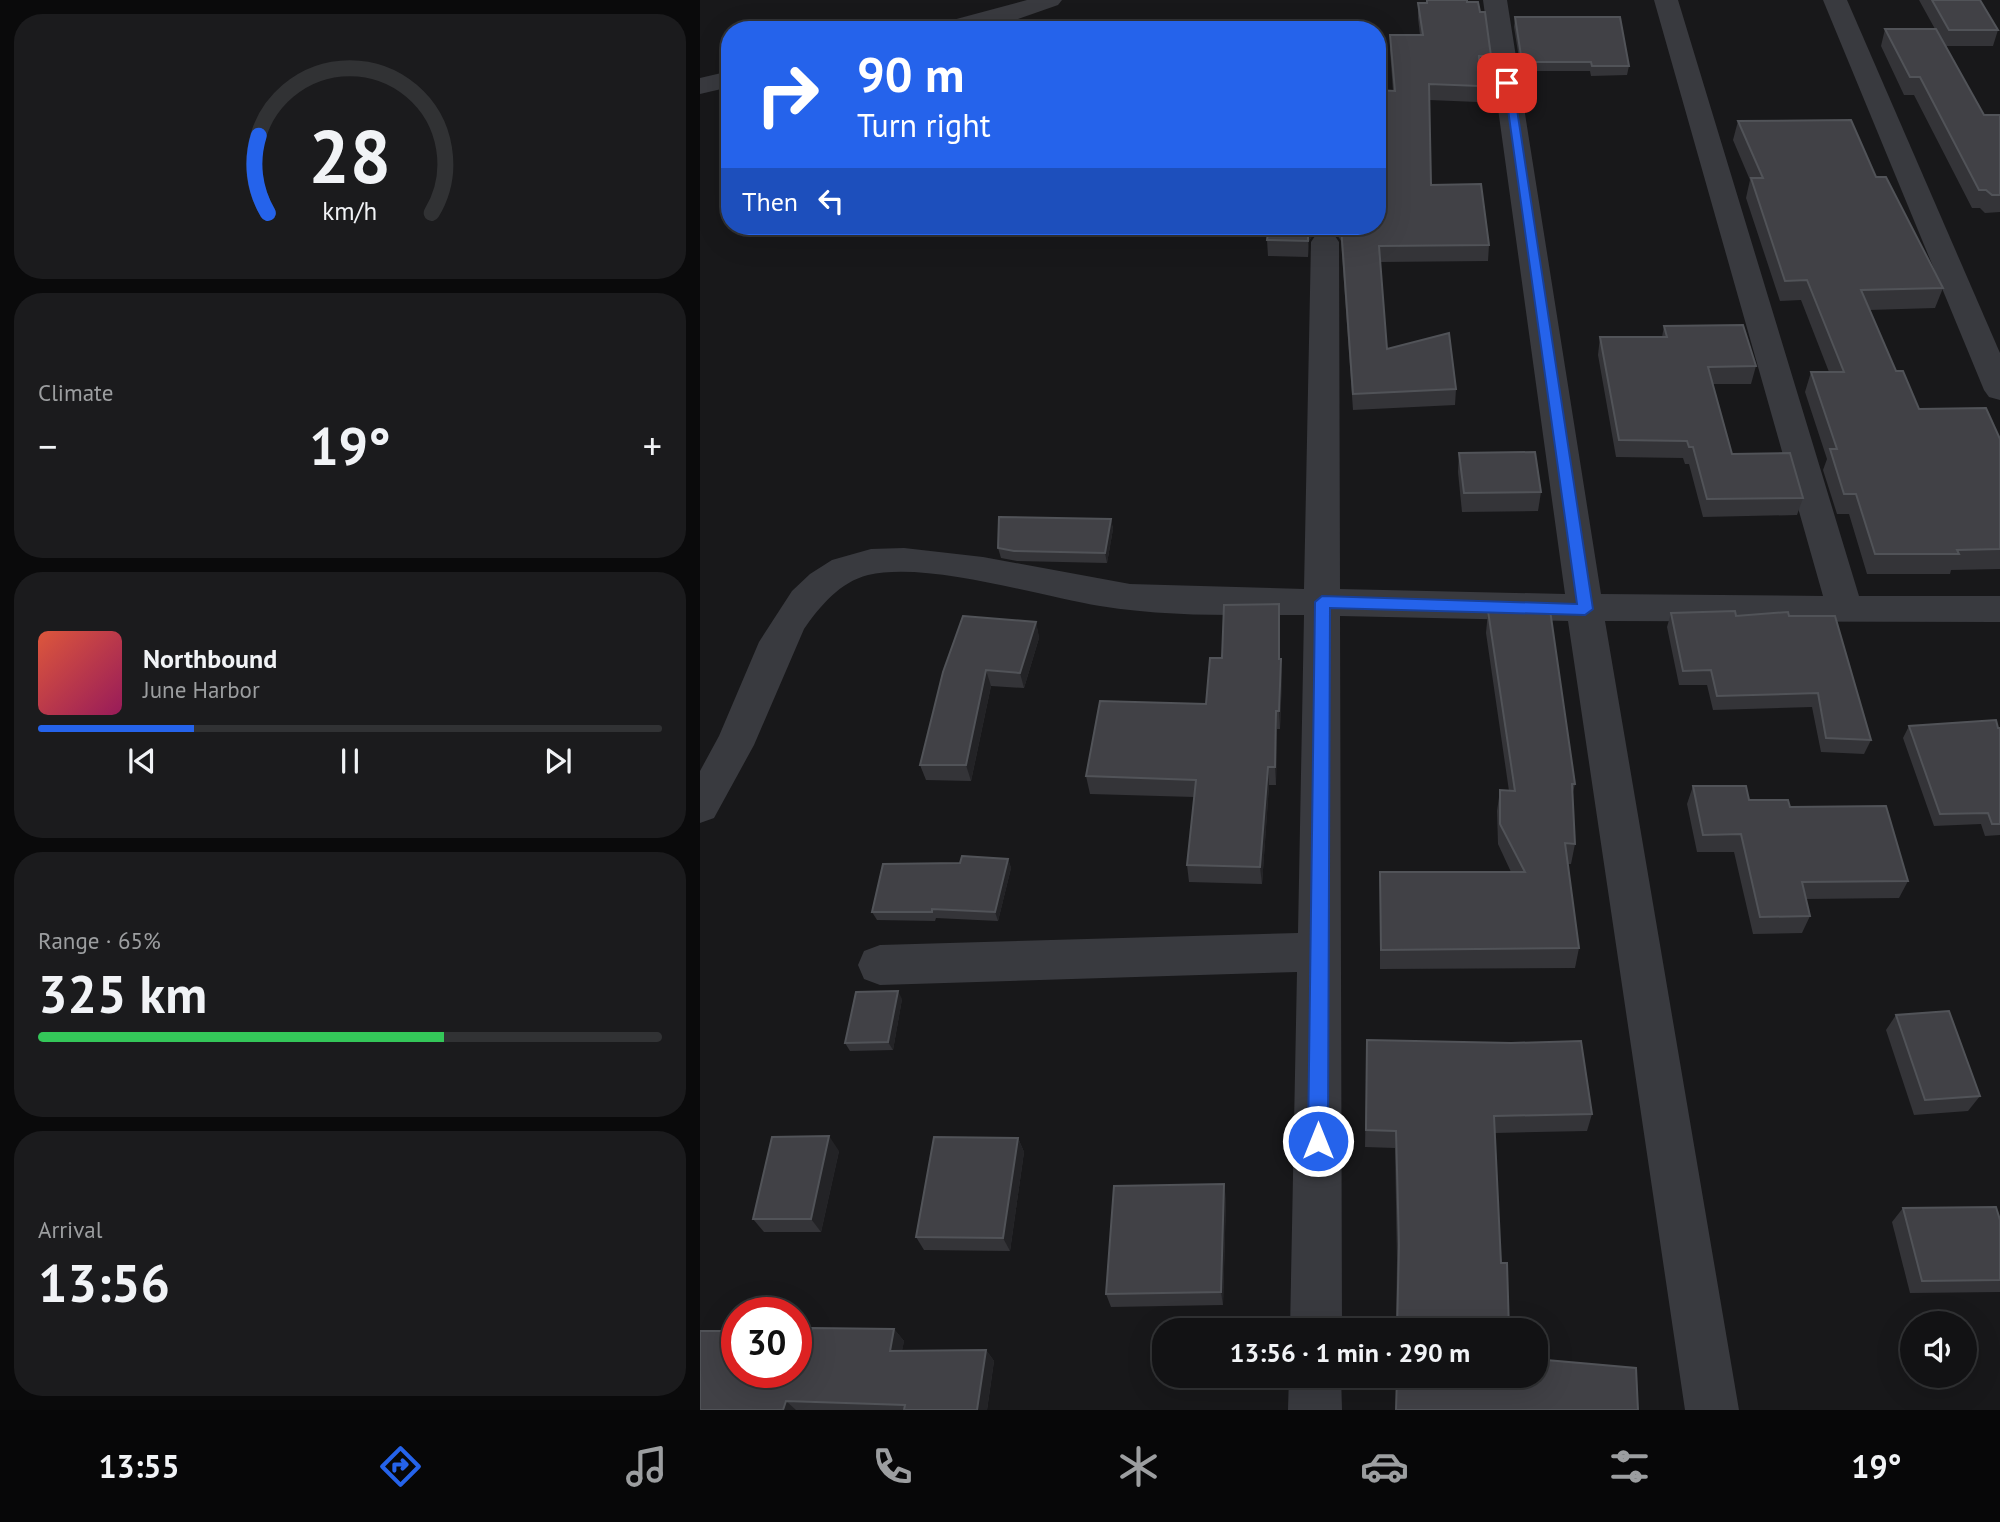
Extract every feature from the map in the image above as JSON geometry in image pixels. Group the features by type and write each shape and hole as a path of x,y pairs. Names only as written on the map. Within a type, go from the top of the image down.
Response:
{"street":[{"path":"983,21 1010,15 1051,0"},
{"path":"1495,0 1585,609 1712,1410"},
{"path":"1666,0 1845,609"},
{"path":"1835,0 2000,390"},
{"path":"700,86 721,81"},
{"path":"1316,1318 1325,242"},
{"path":"700,806 740,735 768,661 794,615 820,586 844,569 867,561 895,560 973,569 1083,591 1129,597 1585,609 2000,609"},
{"path":"880,965 1320,952"},
{"path":"1315,1388 1315,1410"}],"building":[{"path":"1427,0 1467,0 1478,2 1480,12 1485,12 1491,56 1479,56 1479,86 1429,84 1431,185 1481,184 1489,245 1379,246 1387,349 1449,333 1456,389 1353,394 1342,235 1386,235 1386,90 1395,91 1390,35 1423,35 1418,3 1427,3"},
{"path":"1932,0 1980,0 1998,30 1949,30"},
{"path":"1515,17 1620,17 1629,66 1592,66 1591,62 1522,62"},
{"path":"1885,29 1936,29 1984,115 2000,115 2000,195 1979,190 1920,77 1910,77"},
{"path":"1851,120 1876,177 1886,177 1943,288 1861,290 1896,371 1903,371 1919,409 1986,408 2000,439 2000,549 1957,550 1959,554 1875,554 1856,494 1844,494 1830,449 1837,449 1811,372 1844,372 1807,280 1785,281 1751,178 1763,178 1738,121"},
{"path":"1268,235 1308,235 1308,241 1267,240"},
{"path":"1743,325 1756,366 1708,367 1732,454 1790,453 1803,498 1707,499 1693,447 1689,447 1687,441 1619,440 1600,337 1667,337 1664,326"},
{"path":"1535,452 1541,492 1464,493 1459,453"},
{"path":"999,517 1111,519 1105,553 1014,551 998,548"},
{"path":"1279,604 1281,659 1279,711 1276,711 1275,767 1268,767 1260,867 1187,865 1196,780 1086,776 1100,701 1206,704 1210,658 1222,658 1224,605"},
{"path":"1550,610 1575,784 1572,784 1575,844 1565,843 1579,948 1381,950 1380,872 1525,872 1500,824 1500,790 1515,791 1488,611"},
{"path":"1735,611 1736,616 1788,612 1789,616 1835,616 1871,740 1826,738 1818,693 1717,696 1711,670 1683,671 1671,613"},
{"path":"963,616 1036,622 1020,673 986,670 966,765 920,765 943,672"},
{"path":"1996,720 2000,728 2000,824 1992,824 1988,813 1940,814 1909,726"},
{"path":"1693,786 1746,786 1749,800 1788,800 1790,807 1886,806 1908,881 1802,882 1810,916 1760,917 1741,834 1703,835"},
{"path":"962,856 1008,859 995,912 932,909 932,912 872,912 883,864 960,863"},
{"path":"898,991 888,1042 845,1043 856,992"},
{"path":"1949,1011 1980,1096 1925,1100 1896,1015"},
{"path":"1367,1040 1511,1043 1581,1041 1592,1114 1494,1116 1501,1263 1507,1263 1509,1318 1397,1318 1399,1245 1396,1131 1366,1130"},
{"path":"829,1136 811,1219 753,1219 772,1137"},
{"path":"934,1137 1018,1138 1003,1238 916,1237"},
{"path":"1224,1184 1221,1292 1106,1294 1114,1186"},
{"path":"1996,1207 2000,1220 2000,1280 1922,1281 1903,1208"},
{"path":"812,1328 894,1329 890,1351 986,1350 977,1410 904,1410 905,1405 786,1401 783,1410 700,1410 700,1331 721,1331 721,1388 812,1388"},
{"path":"1548,1360 1636,1368 1638,1410 1396,1410 1397,1388 1548,1388"}],"route":[{"path":"1318,1141 1322,602 1585,609 1507,83"}]}
